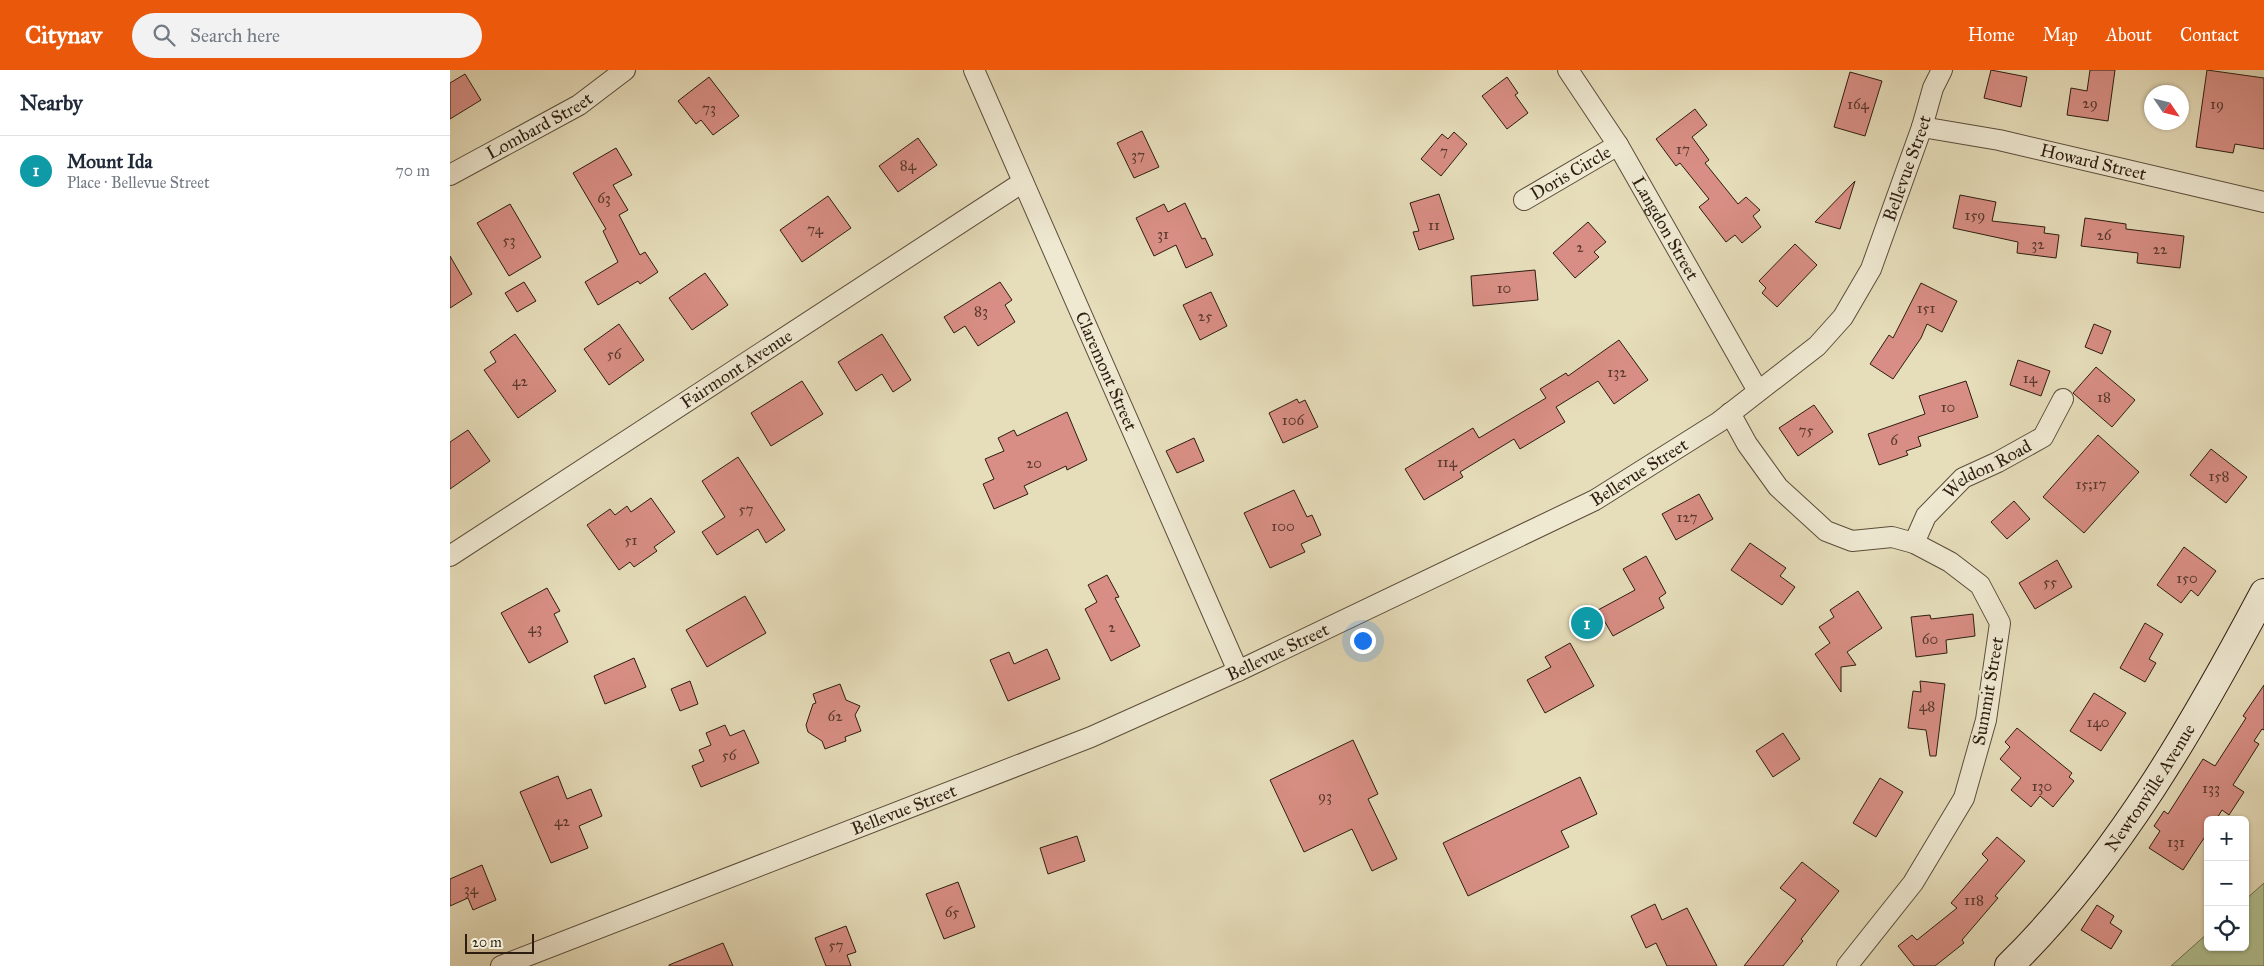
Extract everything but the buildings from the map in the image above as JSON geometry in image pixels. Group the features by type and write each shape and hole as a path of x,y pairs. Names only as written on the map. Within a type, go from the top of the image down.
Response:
{"main road":[{"name":"Newtonville Avenue","path":"2009,966 2065,904 2105,854 2143,799 2181,742 2264,593"}],"street":[{"name":"Lombard Street","path":"450,175 579,105 625,70"},
{"name":"Claremont Street","path":"974,70 1238,671"},
{"name":"Bellevue Street","path":"501,966 1030,762 1238,671 1595,500 1730,413 1817,346 1843,317 1871,269 1922,127 1933,88 1942,70"},
{"name":"Langdon Street","path":"1574,73 1618,145 1758,391"},
{"name":"Howard Street","path":"1922,127 1999,140 2264,202"},
{"name":"Doris Circle","path":"1524,200 1618,145"},
{"name":"Fairmont Avenue","path":"450,556 1023,182"},
{"name":"Weldon Road","path":"1914,543 1926,516 1963,478 2043,438 2063,399"},
{"name":"Summit Street","path":"1730,413 1748,444 1778,487 1826,531 1852,541 1892,537 1914,543 1950,562 1980,585 2000,623 1986,720 1964,798 1913,883 1847,966"}],"green space":[{"path":"2264,883 2264,966 2171,966 2204,937 2204,951 2249,951 2249,896"}],"place":[{"name":"Mount Ida","path":"1587,623"}]}
